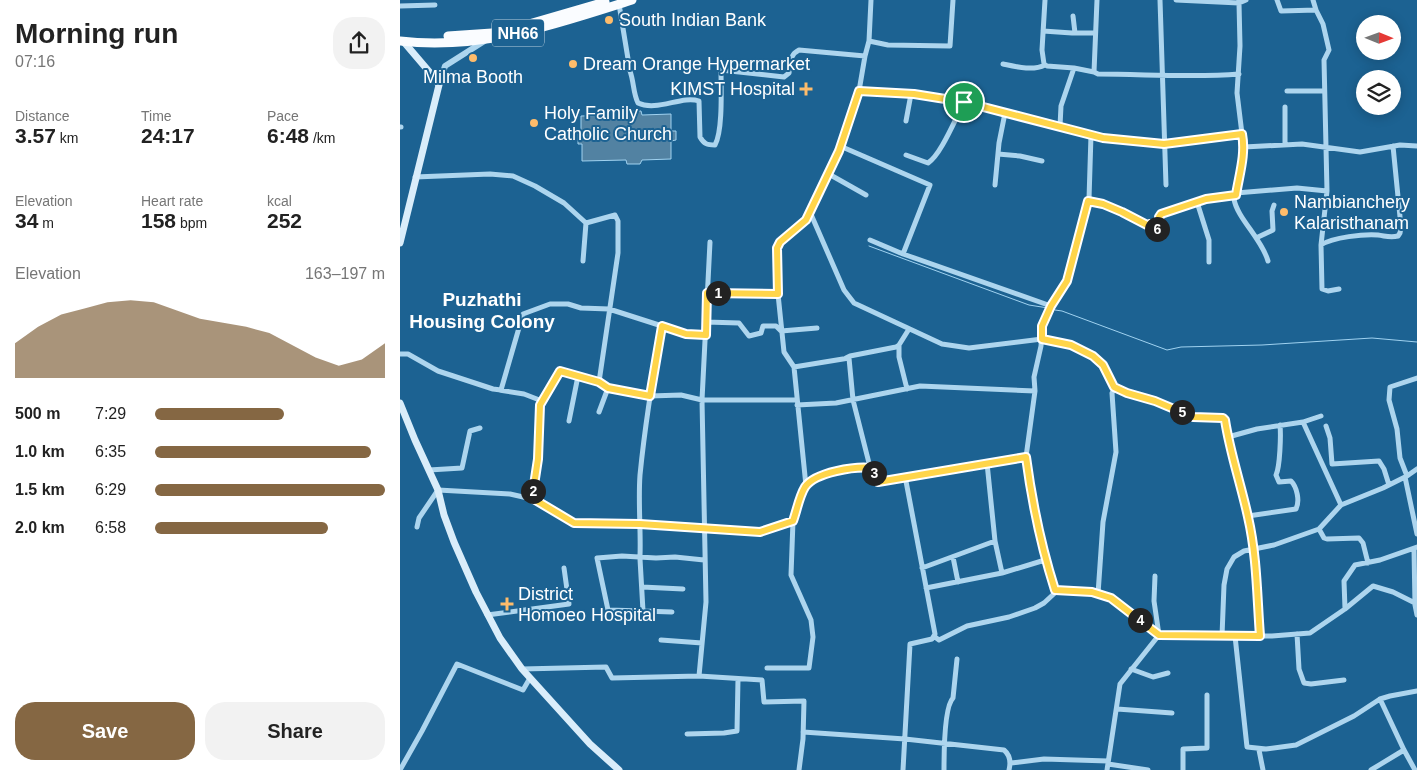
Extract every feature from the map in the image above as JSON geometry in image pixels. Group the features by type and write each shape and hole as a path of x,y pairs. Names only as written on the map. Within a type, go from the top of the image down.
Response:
{"highway":[{"name":"NH66","path":"401,38 490,34 616,2 632,0"},
{"name":"NH66","path":"401,38 442,42 487,40 547,26 616,2"}],"main road":[{"path":"400,243 439,85 428,68 401,38"},
{"path":"400,403 438,490 444,515 454,542 487,615 500,638 530,678 590,744 619,770"}],"street":[{"path":"766,668 809,668 813,637 811,620 791,575 793,521 806,486 794,367 784,352 778,294 777,248 780,242 806,220 840,146 859,91 869,41 871,0"},
{"path":"869,41 888,45 950,46 952,0"},
{"path":"1044,0 1042,50 1044,64 1046,65"},
{"path":"1094,72 1097,0"},
{"path":"1160,0 1166,185"},
{"path":"1176,0 1246,0"},
{"path":"1278,0 1281,11 1316,10"},
{"path":"1313,0 1323,24 1329,50 1324,60 1327,191 1321,245 1322,289 1328,291 1339,289"},
{"path":"1239,1 1240,46 1236,93 1244,146 1234,199 1236,209 1263,249 1268,261"},
{"path":"616,2 635,98 638,104 655,106 692,100 699,101 700,137 708,145 715,145 717,141 721,70 781,77 790,73 792,56 794,52 799,50 865,56"},
{"path":"400,6 434,5"},
{"path":"1073,16 1076,33"},
{"path":"1043,31 1096,33"},
{"path":"439,85 444,66 487,40"},
{"path":"1004,64 1024,68 1039,68 1046,65 1074,68 1098,74 1215,76 1239,74"},
{"path":"1060,126 1062,106 1074,68"},
{"path":"859,91 911,94 964,102 1103,138 1164,144 1242,134"},
{"path":"1287,91 1324,91"},
{"path":"906,122 911,94"},
{"path":"906,155 928,163 932,160 964,102"},
{"path":"1285,107 1285,144"},
{"path":"995,185 1005,113"},
{"path":"1091,134 1088,201 1067,281 1051,306 1042,326 1042,339 1034,377 1035,391 1026,457 1031,496 1055,590 1092,592 1111,598 1159,635 1260,636 1310,633 1345,609 1373,586 1393,592 1415,603"},
{"path":"1244,146 1285,144 1326,146 1360,152 1400,144 1417,146"},
{"path":"840,146 930,185 903,254"},
{"path":"1321,245 1326,241 1351,237 1379,235 1390,238 1398,236 1401,227 1393,146"},
{"path":"998,154 1042,161"},
{"path":"828,173 866,195"},
{"path":"415,177 490,174 514,176 564,203 586,223"},
{"path":"1088,201 1103,204 1149,226 1150,224 1159,230 1161,228 1159,217 1161,214 1206,199 1297,188 1327,191"},
{"path":"1197,202 1209,240 1209,262"},
{"path":"1256,238 1273,230 1272,211 1274,205"},
{"path":"810,212 844,290 854,303 942,344 968,348 1042,339 1071,345 1093,356 1103,365 1114,387 1112,394 1116,452 1103,522 1098,594"},
{"path":"586,223 615,215 618,221 618,253 599,382"},
{"path":"583,261 586,223"},
{"path":"870,240 903,254 1051,306"},
{"path":"699,676 706,602 703,528 702,400 710,242"},
{"path":"707,293 778,294"},
{"path":"499,390 501,390 515,344 519,322 523,314 550,304 609,309 686,334 706,335"},
{"path":"706,322 738,323 749,336 761,333 763,326 776,326 782,331 817,328"},
{"path":"643,611 640,556 640,477 650,396 662,326"},
{"path":"907,389 899,357 899,345 909,329"},
{"path":"794,367 846,358 899,345"},
{"path":"400,354 408,354 438,371 493,389 524,394 542,402"},
{"path":"846,358 849,358 853,400 870,467 878,482 1026,457"},
{"path":"532,498 538,459 540,405 560,371 599,382 608,388 650,396 681,395 702,400 836,403 920,386 1035,391"},
{"path":"569,421 578,376"},
{"path":"1417,378 1390,386 1389,389 1389,400 1397,429 1400,458 1406,477 1417,534"},
{"path":"1114,387 1193,417 1223,418 1225,420 1254,548 1260,636"},
{"path":"599,412 608,388"},
{"path":"1228,436 1303,422 1321,416"},
{"path":"1303,422 1341,505"},
{"path":"1248,516 1296,509 1298,506 1293,482 1279,482 1276,475 1281,440 1280,425"},
{"path":"1326,426 1330,438 1332,464 1379,461 1390,485"},
{"path":"429,470 462,468 470,431 480,428"},
{"path":"987,463 994,541 1002,573"},
{"path":"806,486 820,476 830,473 870,467"},
{"path":"1222,636 1224,585 1227,568 1234,557 1244,551 1280,543 1319,529 1341,505 1390,485 1417,469"},
{"path":"903,770 910,644 932,639 935,634 906,476"},
{"path":"417,527 419,518 438,490 510,494 532,498 574,523 640,524 760,532 793,521"},
{"path":"1319,529 1324,538 1327,539 1359,538 1363,543 1368,563"},
{"path":"922,568 994,541"},
{"path":"1345,609 1344,581 1355,565 1368,563 1415,548 1415,603 1417,615"},
{"path":"672,612 608,610 597,558 640,556 704,560"},
{"path":"953,557 958,582"},
{"path":"926,588 1002,573 1046,560"},
{"path":"487,615 569,604 564,568"},
{"path":"1108,770 1120,684 1159,635 1154,601 1155,576"},
{"path":"642,587 683,589"},
{"path":"935,637 939,640 967,626 1009,617 1035,608 1044,603 1058,590"},
{"path":"1296,634 1299,669 1304,682 1310,684 1344,680"},
{"path":"1235,636 1247,747 1259,750 1296,745 1354,716 1380,699 1417,691"},
{"path":"661,640 702,642"},
{"path":"944,770 947,714 950,701 953,698 957,660"},
{"path":"400,770 457,664 523,690 530,678"},
{"path":"522,669 606,667 612,678 699,676 762,680 764,702 804,701 799,770"},
{"path":"1131,669 1153,677 1168,673"},
{"path":"687,734 737,731 738,679"},
{"path":"1184,770 1184,749 1207,748 1207,695"},
{"path":"1380,699 1415,770"},
{"path":"1117,709 1172,713"},
{"path":"803,732 905,739 1004,750 1008,753 1011,763 1009,770"},
{"path":"1259,750 1263,770"},
{"path":"1371,770 1404,750"},
{"path":"1011,763 1044,759 1108,762 1148,770"}],"water":[{"path":"624,111 641,111 642,115 671,114 671,131 676,131 676,140 671,141 671,159 642,160 640,164 627,164 626,160 582,161 582,144 578,144 578,134 581,134 581,116 624,115"}],"waterway":[{"path":"869,246 1029,305 1048,308"},
{"path":"1055,310 1167,350 1181,347 1262,345 1372,338 1417,342"}],"place":[{"name":"South Indian Bank","path":"609,20"},
{"name":"Milma Booth","path":"473,58"},
{"name":"Dream Orange Hypermarket","path":"573,64"},
{"name":"KIMST Hospital","path":"806,89"},
{"name":"Holy Family Catholic Church","path":"534,123"},
{"name":"Nambianchery Kalaristhanam","path":"1284,212"},
{"name":"District Homoeo Hospital","path":"507,604"}],"district":[{"name":"Puzhathi Housing Colony","path":"482,310"}],"route":[{"path":"859,91 914,94 964,102 1103,138 1164,144 1242,134 1244,146 1243,160 1236,195 1206,199 1161,214 1159,217 1161,229 1159,230 1117,209 1088,201 1067,281 1051,306 1042,326 1042,339 1071,345 1093,356 1103,365 1114,387 1127,393 1155,401 1193,417 1223,418 1225,420 1232,459 1248,516 1254,548 1260,636 1159,635 1111,598 1092,592 1055,590 1031,496 1026,457 878,482 870,467 830,473 820,476 806,486 793,521 760,532 640,524 574,523 532,498 538,459 540,405 560,371 599,382 608,388 650,396 662,326 686,334 706,335 707,293 778,294 777,248 780,242 806,220 839,151 859,91"}]}
